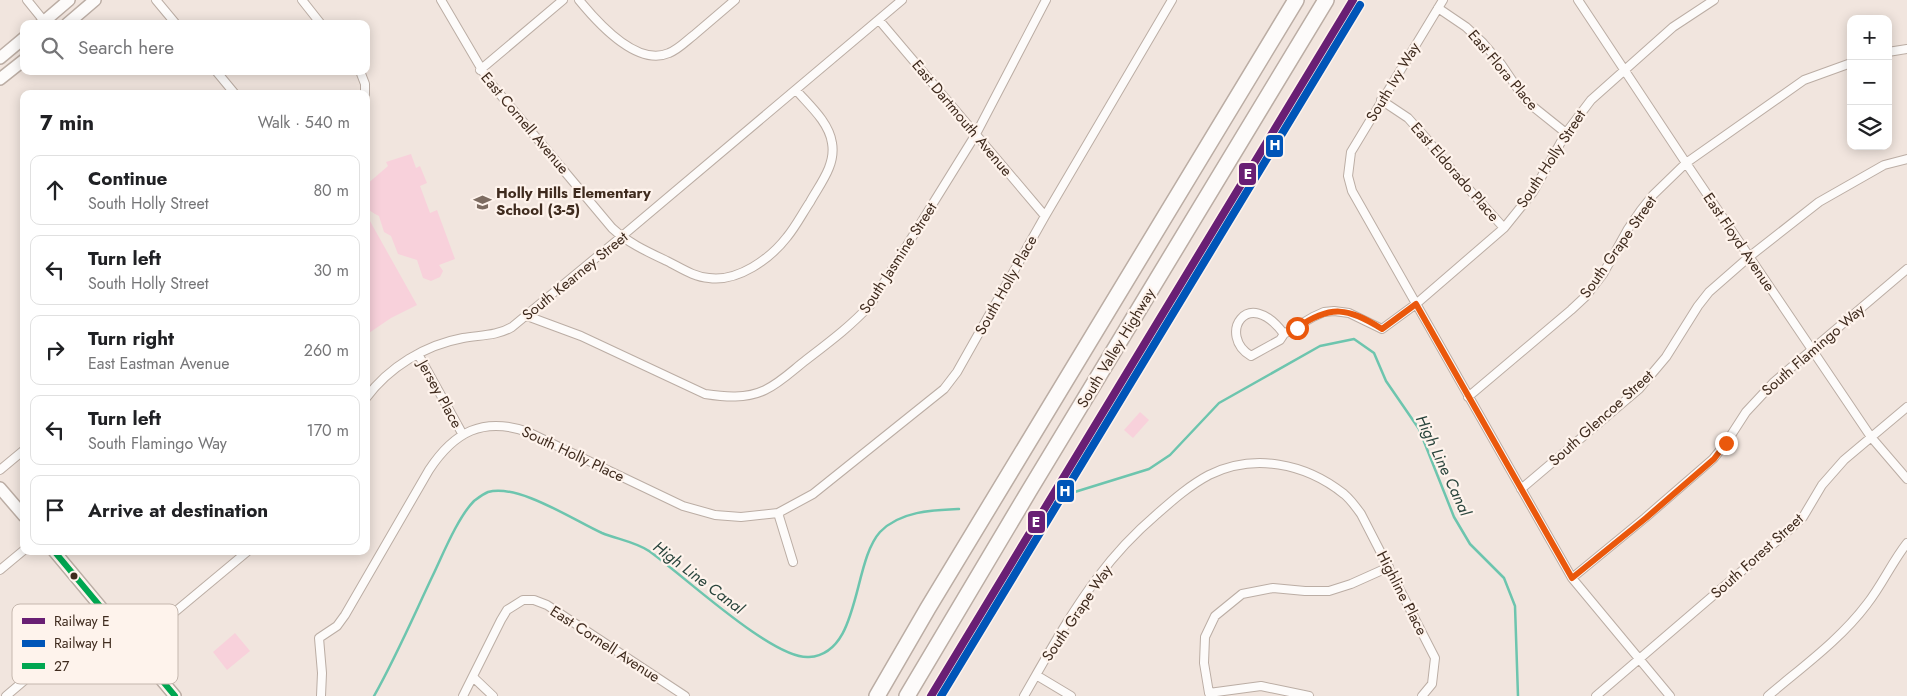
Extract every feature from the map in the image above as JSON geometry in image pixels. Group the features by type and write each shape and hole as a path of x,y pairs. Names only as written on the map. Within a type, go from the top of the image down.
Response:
{"highway":[{"path":"1274,35 1291,0"},
{"name":"South Valley Highway","path":"877,696 928,608 1296,0"},
{"name":"South Valley Highway","path":"907,696 1326,0"},
{"path":"1233,154 1336,0"}],"main road":[{"path":"44,20 69,0"},
{"path":"71,20 95,0"},
{"path":"0,58 20,41"},
{"path":"0,79 20,63"},
{"path":"0,488 20,511"},
{"path":"57,555 98,604"},
{"path":"166,684 176,696"}],"street":[{"path":"27,0 41,20"},
{"path":"156,0 173,20"},
{"path":"302,0 318,20"},
{"name":"East Cornell Avenue","path":"441,0 480,70 595,208 622,237 694,274 717,279 728,278 748,270 780,246 792,232 826,174 832,156 832,140 824,123 796,90"},
{"path":"480,70 563,0"},
{"path":"579,0 608,32 638,51 652,56 660,56 674,51 735,0"},
{"name":"South Kearney Street","path":"370,394 386,376 418,354 459,338 506,331 527,316 902,0"},
{"name":"South Jasmine Street","path":"527,316 581,336 705,394 724,397 744,396 765,390 781,380 857,319 870,305 976,134 1046,0"},
{"name":"South Holly Place","path":"321,696 322,673 319,638 336,626 345,615 434,463 445,449 462,435 488,425 513,426 683,506 704,514 741,517 778,513 813,494 944,389 957,372 1045,216 1172,0"},
{"name":"South Ivy Way","path":"1416,304 1352,191 1348,176 1348,165 1351,152 1443,0"},
{"name":"East Floyd Avenue","path":"1578,0 1871,437 1907,479"},
{"name":"South Holly Street","path":"1284,334 1275,322 1260,313 1252,312 1245,315 1238,323 1236,330 1241,347 1250,356 1280,340 1284,334 1324,312 1350,313 1382,329 1416,304 1504,228 1539,184 1566,133 1591,100 1673,27 1714,0"},
{"name":"East Flora Place","path":"1438,8 1466,27 1483,43 1501,64 1526,101 1566,133"},
{"name":"East Dartmouth Avenue","path":"879,20 1045,216"},
{"path":"1892,52 1907,50"},
{"name":"South Grape Street","path":"1468,397 1586,296 1603,274 1641,210 1653,195 1686,163 1804,80 1847,64"},
{"path":"219,75 232,90"},
{"path":"362,75 365,90"},
{"name":"East Eldorado Place","path":"1382,100 1408,118 1504,228"},
{"name":"South Glencoe Street","path":"1521,489 1639,389 1666,356 1709,292 1749,257 1819,202 1884,165 1907,159"},
{"name":"South Flamingo Way","path":"1572,578 1646,518 1714,459 1746,412 1774,382 1907,269"},
{"path":"1416,304 1572,578 1670,696"},
{"name":"Jersey Place","path":"418,354 462,435"},
{"name":"South Forest Street","path":"1596,696 1803,517 1822,486 1844,460 1907,407"},
{"path":"0,470 20,453"},
{"name":"South Grape Way","path":"1024,696 1097,577 1154,517 1185,490 1208,476 1232,467 1262,463 1282,464 1314,475 1345,495"},
{"name":"Highline Place","path":"1345,495 1361,514 1435,658 1432,684 1422,696"},
{"path":"778,513 792,562"},
{"path":"1768,696 1823,650 1854,620 1868,604 1907,543"},
{"path":"0,570 20,553"},
{"path":"178,609 243,555"},
{"path":"1309,696 1261,686 1205,694 1204,637 1215,616 1242,594 1273,588 1329,591 1351,584 1389,567"},
{"name":"East Cornell Avenue","path":"473,677 504,615 512,606 523,600 534,600 547,605 685,696"},
{"path":"1036,675 1071,696"},
{"path":"463,696 473,677 493,696"},
{"path":"6,696 20,684"}],"shaded area":[{"path":"411,154 416,168 420,166 427,183 420,186 430,213 437,210 455,259 439,265 443,271 440,277 431,281 423,278 417,260 398,254 391,236 384,232 379,216 370,211 370,182 388,166 386,162"},
{"path":"370,221 417,305 391,318 370,332"},
{"path":"1140,412 1149,420 1133,438 1124,430"},
{"path":"235,633 250,651 227,670 213,652"}],"waterway":[{"name":"High Line Canal","path":"1065,495 1149,469 1170,455 1219,403 1320,346 1354,339 1374,353 1386,381 1419,429 1454,517 1470,544 1504,578 1515,606 1518,696"},
{"name":"High Line Canal","path":"374,696 457,526 474,501 488,492 515,493 530,498 602,533 644,548 751,631 773,645 793,654 809,657 826,652 838,641 854,605 864,564 871,546 880,532 897,520 917,513 959,509"}],"rail line":[{"name":"E","path":"931,696 1353,0"},
{"name":"H","path":"941,696 1360,5"}],"transit line":[{"name":"27","path":"57,555 98,604"},
{"name":"27","path":"165,684 175,696"}],"place":[{"name":"Holly Hills Elementary School (3-5)","path":"482,202"}],"route":[{"path":"1297,328 1313,317 1324,312 1334,311 1350,313 1382,329 1416,304 1572,578 1646,518 1714,459 1726,443"}]}
